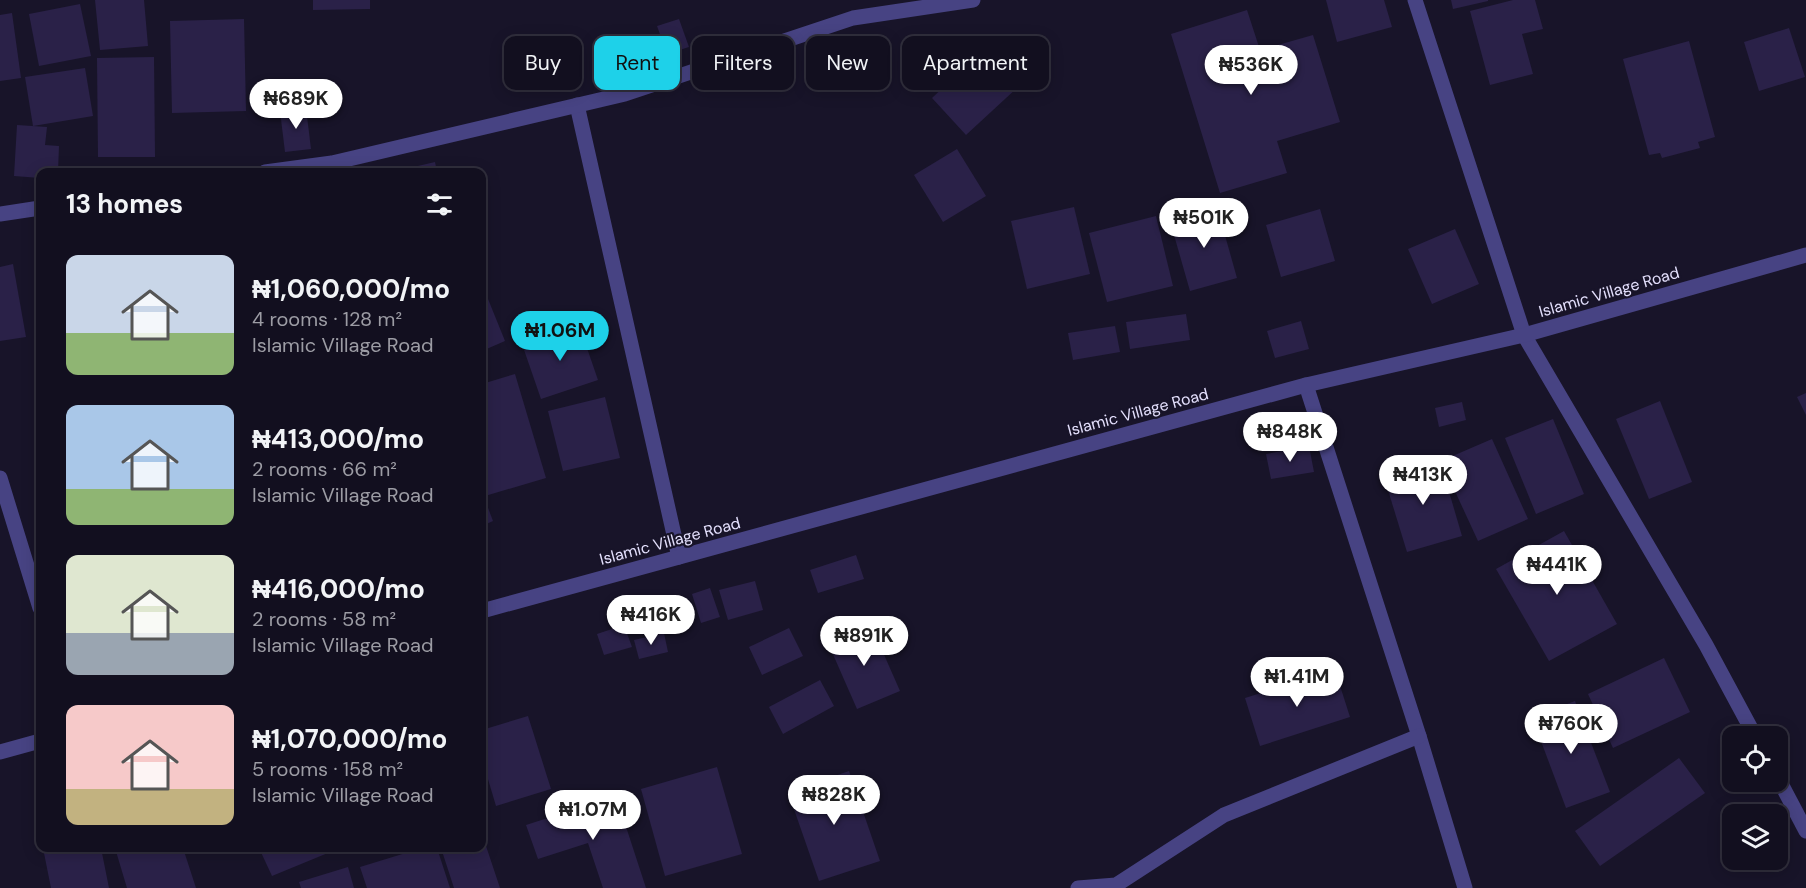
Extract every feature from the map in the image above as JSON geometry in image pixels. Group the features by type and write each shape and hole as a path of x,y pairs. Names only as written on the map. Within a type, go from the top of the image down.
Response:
{"street":[{"path":"295,168 332,163 625,94 853,18 973,0"},
{"path":"1414,0 1524,335 1706,645 1750,726"},
{"path":"577,105 679,557"},
{"path":"0,214 36,209"},
{"name":"Islamic Village Road","path":"486,610 1306,385 1524,335 1806,255"},
{"path":"1306,385 1419,736 1465,888"},
{"path":"0,478 36,595"},
{"path":"1078,888 1116,885 1224,815 1419,736"},
{"path":"0,752 36,742"},
{"path":"1785,792 1806,831"}],"building":[{"path":"95,0 144,0 148,46 100,50"},
{"path":"313,0 370,0 370,9 313,10"},
{"path":"1326,0 1384,0 1392,27 1337,42"},
{"path":"1451,0 1488,0 1488,1 1453,9"},
{"path":"1513,0 1535,0 1543,29 1522,34 1533,74 1490,85 1470,11"},
{"path":"80,4 91,56 39,66 29,14"},
{"path":"1247,10 1260,50 1313,35 1340,122 1277,141 1287,173 1220,193 1171,34"},
{"path":"12,13 21,78 0,81 0,15"},
{"path":"244,19 246,111 172,113 170,21"},
{"path":"679,19 689,47 680,50 680,36 661,36 657,26"},
{"path":"1789,28 1805,77 1759,91 1744,42"},
{"path":"1689,41 1715,137 1698,142 1700,148 1662,158 1660,153 1649,155 1623,59"},
{"path":"154,57 155,157 98,157 97,58"},
{"path":"85,68 93,116 33,126 25,77"},
{"path":"940,90 1015,90 966,135 932,98"},
{"path":"306,108 311,149 285,152 280,111"},
{"path":"17,125 47,127 45,145 59,146 58,168 36,168 36,178 14,176"},
{"path":"957,149 986,196 943,222 914,175"},
{"path":"435,162 436,168 409,168"},
{"path":"1074,207 1090,274 1027,289 1011,221"},
{"path":"1217,207 1237,278 1190,291 1170,221"},
{"path":"1320,209 1335,261 1281,277 1266,225"},
{"path":"1156,216 1173,286 1107,302 1089,233"},
{"path":"1455,229 1479,284 1432,304 1408,249"},
{"path":"13,264 26,337 0,341 0,267"},
{"path":"486,294 505,341 486,349"},
{"path":"1186,314 1190,340 1130,349 1126,322"},
{"path":"1301,321 1309,349 1275,358 1267,331"},
{"path":"579,325 598,380 541,399 522,344"},
{"path":"1115,326 1120,352 1073,360 1068,333"},
{"path":"515,374 546,478 486,496 486,383"},
{"path":"1806,393 1806,415 1797,397"},
{"path":"605,397 620,458 563,471 548,411"},
{"path":"1660,401 1692,482 1649,499 1616,419"},
{"path":"1462,402 1466,420 1439,427 1435,408"},
{"path":"1553,419 1584,494 1536,514 1505,438"},
{"path":"1492,439 1528,519 1478,541 1441,461"},
{"path":"1309,446 1314,472 1271,479 1266,454"},
{"path":"1440,461 1462,536 1407,552 1384,477"},
{"path":"486,503 493,521 486,524"},
{"path":"1564,531 1617,624 1549,661 1496,569"},
{"path":"856,555 864,579 818,593 810,570"},
{"path":"755,581 763,610 728,620 719,590"},
{"path":"710,588 720,617 701,623 692,594"},
{"path":"624,625 632,647 604,655 597,634"},
{"path":"871,625 900,691 857,709 828,643"},
{"path":"789,628 803,656 762,675 749,647"},
{"path":"664,633 668,652 639,659 634,640"},
{"path":"1664,658 1690,712 1613,748 1588,694"},
{"path":"1335,670 1350,717 1260,746 1245,698"},
{"path":"820,680 834,706 783,734 769,707"},
{"path":"1575,701 1610,792 1566,808 1532,717"},
{"path":"528,716 551,789 496,806 486,772 486,729"},
{"path":"1679,758 1705,793 1600,866 1575,831"},
{"path":"717,767 742,854 665,876 641,789"},
{"path":"849,771 880,861 819,881 788,792"},
{"path":"616,796 646,888 603,888 588,843 538,859 526,825"},
{"path":"486,846 500,888 454,888 442,852 486,852"},
{"path":"44,852 102,852 109,888 51,888"},
{"path":"116,852 184,852 196,888 127,888"},
{"path":"261,852 330,852 272,876"},
{"path":"409,852 438,852 450,888 367,888 360,867"},
{"path":"348,867 354,888 301,888 299,882"}]}
